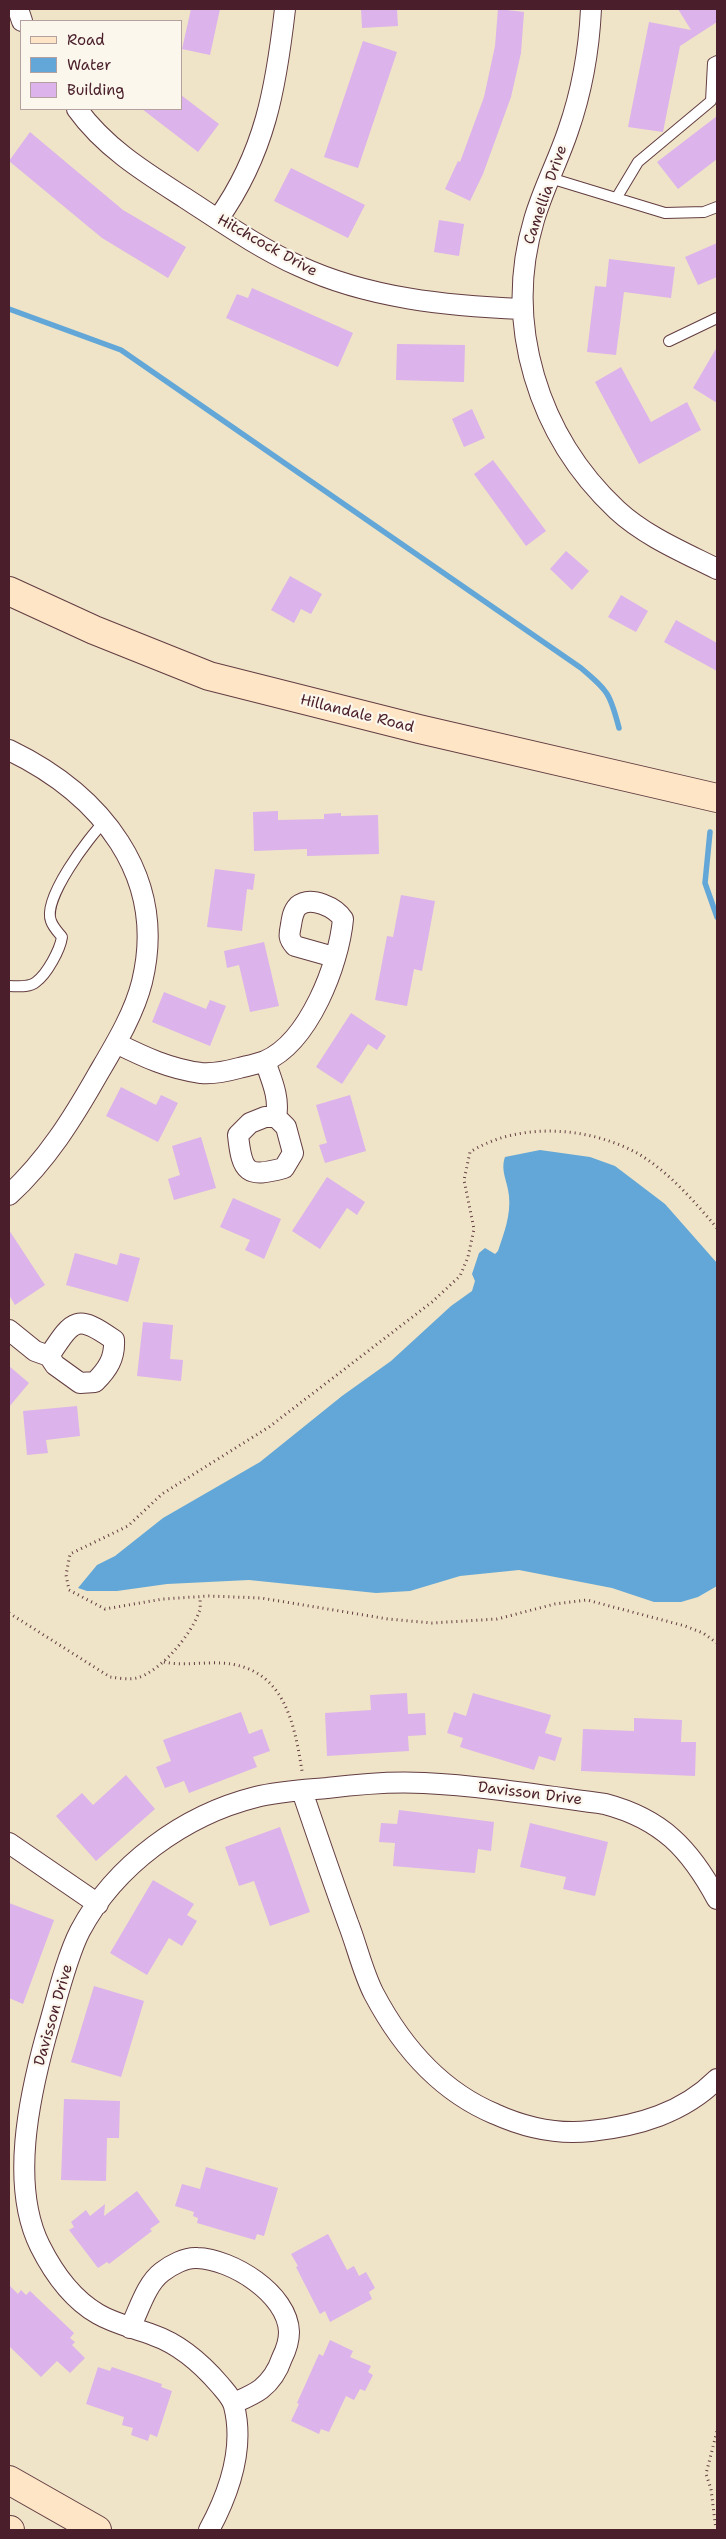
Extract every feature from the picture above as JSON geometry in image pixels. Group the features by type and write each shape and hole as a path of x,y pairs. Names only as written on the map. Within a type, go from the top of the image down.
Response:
{"street":[{"path":"218,219 243,180 261,134 276,82 285,9"},
{"name":"Camellia Drive","path":"591,9 590,44 581,90 569,130 534,219 526,257 522,309 528,356 539,394 553,426 570,456 617,510 658,539 717,570"},
{"name":"Hitchcock Drive","path":"79,110 111,147 151,176 297,266 348,285 376,292 464,307 522,309"},
{"name":"Hillandale Road","path":"9,592 102,634 209,676 410,726 717,798"},
{"path":"9,750 75,791 105,821 126,852 139,882 146,913 148,949 142,983 116,1043 77,1112 56,1142 31,1174 9,1195"},
{"path":"116,1043 165,1065 204,1073 231,1070 265,1061 280,1051 298,1034 308,1018 329,974 334,957"},
{"path":"265,1061 277,1096 276,1117"},
{"path":"9,1330 35,1350 49,1356"},
{"name":"Davisson Drive","path":"234,2403 206,2368 184,2352 157,2336 130,2328 96,2313 62,2283 38,2242 26,2201 25,2145 40,2058 79,1933 98,1904 136,1861 157,1842 221,1809 253,1798 302,1790 386,1782 423,1782 577,1800 624,1809 661,1828 682,1846 700,1869 717,1899"},
{"path":"302,1790 374,1994 407,2046 432,2075 456,2094 476,2106 518,2124 549,2131 576,2133 625,2128 676,2110 703,2094 717,2079"},
{"path":"9,1843 98,1904"},
{"path":"130,2328 150,2286 161,2272 175,2263 196,2258 217,2262 237,2270 261,2284 275,2299 284,2316 289,2331 287,2347 277,2371 262,2388 234,2403 237,2450 234,2467 223,2504 209,2530"},
{"path":"9,2480 97,2530"}],"lane":[{"path":"617,197 638,162 711,101 713,63 717,61"},
{"path":"550,178 617,197 664,213 704,212 717,207"},
{"path":"669,341 717,318"},
{"path":"9,986 24,986 36,982 60,950 62,937 50,920 51,903 70,864 91,835 105,821"}],"path":[{"path":"717,1228 696,1203 663,1172 637,1154 606,1140 571,1133 525,1131 485,1142 470,1152 464,1180 474,1229 468,1257 460,1276 432,1302 269,1427 162,1494 128,1526 70,1554 67,1563 69,1590 105,1609 163,1599 200,1597 261,1598 388,1620 432,1623 497,1619 555,1604 587,1600 685,1626 704,1633 717,1643"},
{"path":"9,1613 110,1676 122,1679 137,1678 164,1662 184,1638 200,1611 200,1597"},
{"path":"164,1662 224,1663 245,1667 269,1680 280,1693 293,1730 302,1770 302,1790"},
{"path":"711,2530 717,2529 712,2489 706,2474 717,2431"}],"water":[{"path":"540,1150 590,1157 615,1166 665,1204 717,1263 717,1586 698,1597 681,1602 654,1602 612,1588 519,1570 460,1576 410,1591 376,1593 249,1580 167,1584 117,1591 87,1591 78,1588 97,1565 115,1556 163,1518 260,1462 342,1396 391,1361 451,1306 472,1291 475,1281 472,1274 479,1253 485,1248 495,1254 498,1251 506,1224 509,1203 503,1167 505,1157"}],"building":[{"path":"191,9 220,9 210,55 182,49"},
{"path":"361,9 397,9 398,26 362,28"},
{"path":"498,9 524,12 521,53 511,97 483,174 470,201 445,189 458,161 460,162 484,97 495,46"},
{"path":"678,9 717,9 717,22 680,46 663,132 628,127 649,22 691,30"},
{"path":"363,41 397,52 358,168 324,157"},
{"path":"182,96 219,124 198,152 143,110 182,110"},
{"path":"717,116 717,159 678,189 657,162"},
{"path":"30,132 123,210 186,247 168,278 102,238 9,161"},
{"path":"291,168 365,205 348,238 274,201"},
{"path":"439,220 464,224 459,256 434,252"},
{"path":"717,243 717,277 698,285 685,257"},
{"path":"609,259 675,267 671,298 624,292 616,355 587,352 595,286 606,287"},
{"path":"252,288 353,333 338,367 226,318 237,294 248,298"},
{"path":"397,344 465,345 464,382 396,380"},
{"path":"717,347 717,403 693,388"},
{"path":"621,367 651,422 687,402 701,430 639,464 595,382"},
{"path":"472,409 485,438 464,447 452,419"},
{"path":"493,460 546,531 526,546 474,474"},
{"path":"566,551 589,571 572,590 550,569"},
{"path":"290,576 322,594 311,614 301,609 294,623 271,610"},
{"path":"621,595 648,611 636,632 608,617"},
{"path":"676,620 717,643 717,671 664,642"},
{"path":"278,811 278,820 324,819 324,814 341,813 341,816 378,815 379,854 307,856 307,849 254,851 253,812"},
{"path":"215,869 255,874 253,890 247,889 242,931 207,927"},
{"path":"401,895 435,901 422,971 414,969 407,1006 375,1000 387,936 393,937"},
{"path":"264,942 279,1006 250,1012 239,965 227,968 224,951"},
{"path":"164,992 206,1009 210,1000 226,1006 210,1046 152,1022"},
{"path":"351,1013 386,1036 377,1050 368,1044 342,1084 316,1067"},
{"path":"121,1087 156,1105 161,1095 178,1103 158,1142 106,1116"},
{"path":"350,1095 366,1151 325,1163 319,1145 327,1143 316,1105"},
{"path":"201,1137 216,1188 174,1200 168,1179 180,1175 172,1146"},
{"path":"327,1177 365,1202 357,1215 347,1208 320,1249 292,1231"},
{"path":"233,1198 281,1219 264,1259 245,1250 250,1240 220,1227"},
{"path":"9,1230 45,1285 15,1305 9,1295"},
{"path":"75,1253 117,1265 120,1253 140,1258 128,1302 66,1285"},
{"path":"143,1322 173,1325 170,1359 183,1360 181,1381 137,1376"},
{"path":"9,1366 29,1383 9,1407"},
{"path":"77,1406 80,1436 46,1440 48,1453 27,1455 23,1411"},
{"path":"407,1693 408,1714 425,1713 426,1735 408,1736 409,1751 327,1756 325,1713 371,1710 370,1695"},
{"path":"473,1693 551,1715 545,1733 562,1738 555,1761 539,1756 534,1770 460,1747 463,1738 447,1733 454,1712 466,1716"},
{"path":"241,1712 249,1734 262,1729 270,1751 253,1757 257,1767 189,1793 184,1781 165,1788 156,1767 171,1761 163,1740"},
{"path":"634,1718 682,1720 681,1742 696,1742 695,1776 581,1771 583,1729 634,1731"},
{"path":"126,1775 155,1809 96,1861 56,1816 82,1793 93,1805"},
{"path":"399,1810 494,1822 491,1851 478,1849 475,1873 393,1866 395,1843 379,1842 381,1823 397,1824"},
{"path":"530,1823 608,1842 595,1896 563,1889 566,1877 520,1867"},
{"path":"280,1827 310,1912 270,1926 254,1881 239,1886 225,1847"},
{"path":"153,1880 194,1904 187,1915 197,1921 182,1946 169,1938 147,1975 110,1953"},
{"path":"9,1903 54,1920 23,2004 9,1998"},
{"path":"94,1986 144,2001 121,2077 71,2062"},
{"path":"64,2099 120,2101 119,2138 107,2138 106,2181 61,2180"},
{"path":"206,2167 278,2188 264,2236 257,2234 255,2240 197,2223 198,2218 193,2216 194,2212 175,2206 182,2184 200,2189"},
{"path":"137,2191 160,2222 150,2229 152,2231 109,2264 107,2262 98,2268 69,2230 74,2227 71,2222 86,2210 90,2216 105,2204 104,2216"},
{"path":"328,2234 347,2270 354,2266 359,2276 366,2272 375,2288 369,2292 372,2299 330,2322 325,2311 320,2314 291,2254"},
{"path":"9,2285 18,2294 21,2290 26,2295 30,2291 74,2333 70,2338 75,2342 72,2345 85,2358 70,2373 57,2361 41,2377 9,2346"},
{"path":"330,2340 353,2351 350,2357 371,2366 368,2372 373,2375 365,2391 360,2389 354,2400 346,2396 329,2432 321,2429 319,2434 291,2421 319,2354 323,2356"},
{"path":"98,2367 110,2371 112,2367 162,2384 161,2387 172,2391 157,2437 150,2434 148,2441 131,2435 133,2428 122,2425 124,2417 86,2404"}],"waterway":[{"path":"9,309 121,350 581,668 607,694 619,728"},
{"path":"710,832 705,883 717,917"}]}
